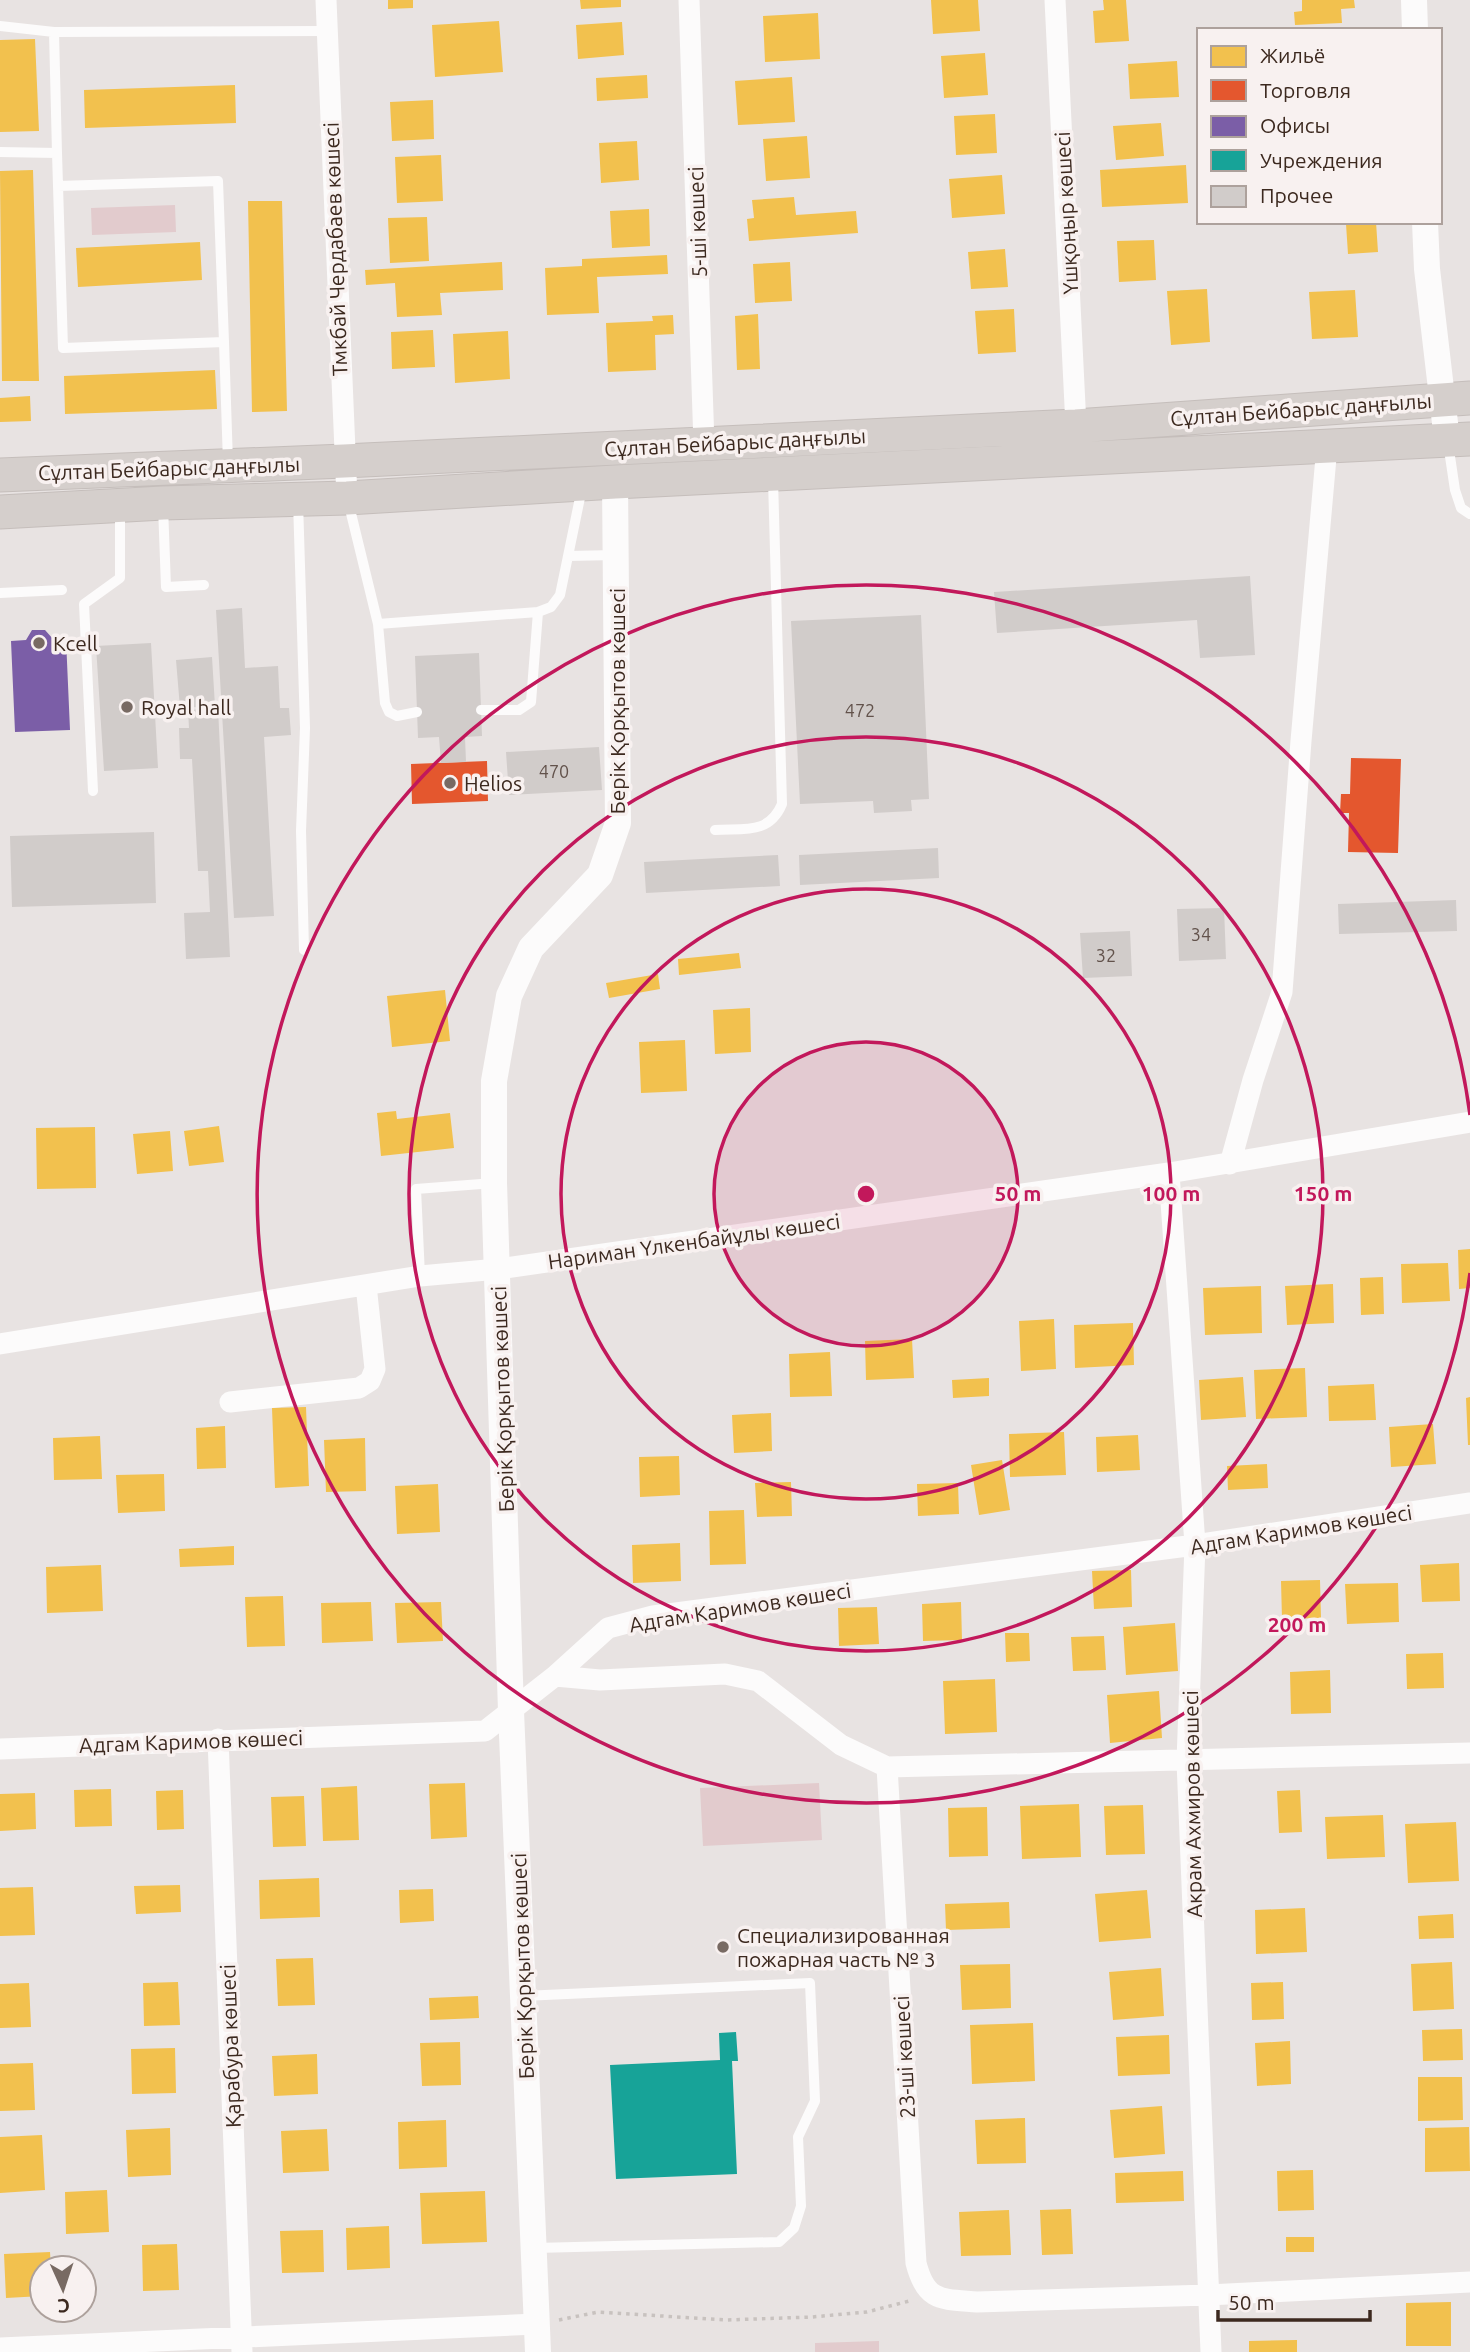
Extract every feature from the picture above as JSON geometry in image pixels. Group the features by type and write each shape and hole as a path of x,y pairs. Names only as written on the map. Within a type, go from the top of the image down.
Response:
{"main road":[{"name":"Сұлтан Бейбарыс даңғылы","path":"0,475 1076,426 1456,398"},
{"name":"Сұлтан Бейбарыс даңғылы","path":"0,512 163,503 347,498 1459,440"}],"street":[{"name":"Тмкбай Чердабаев көшесі","path":"326,0 347,498"},
{"name":"5-ші көшесі","path":"689,0 704,444"},
{"name":"Үшқоңыр көшесі","path":"1055,0 1076,426"},
{"path":"1414,0 1415,28"},
{"path":"1425,224 1427,269 1456,398 1459,440"},
{"path":"1230,1164 1253,1080 1282,992 1327,446"},
{"name":"Берік Қорқытов көшесі","path":"538,2352 511,1710 494,1183 494,1081 509,996 531,948 600,875 618,823 616,555 599,483"},
{"name":"Нариман Үлкенбайұлы көшесі","path":"0,1345 420,1276 498,1269 1230,1164 1470,1122"},
{"name":"Акрам Ахмиров көшесі","path":"1169,1173 1195,1545 1187,1761 1211,2352"},
{"path":"230,1402 359,1388 370,1381 375,1369 366,1285"},
{"name":"Адгам Каримов көшесі","path":"0,1749 485,1731 555,1676 607,1628 653,1616 1195,1545 1470,1503"},
{"path":"555,1676 600,1680 725,1674 758,1681 841,1745 887,1767 1470,1753"},
{"name":"Қарабура көшесі","path":"218,1740 242,2345"},
{"name":"23-шi көшесi","path":"887,1767 916,2263 920,2280 932,2295"},
{"path":"932,2295 977,2302 1208,2295 1470,2282"},
{"path":"0,2348 242,2345 536,2325"}],"lane":[{"path":"0,26 54,32 326,32"},
{"path":"54,32 63,348 224,342"},
{"path":"0,152 57,153"},
{"path":"58,186 218,181 228,466"},
{"path":"1459,440 1455,490 1461,508 1470,514"},
{"path":"715,830 762,827 776,818 782,804 773,476"},
{"path":"379,624 538,612 551,607 560,596 568,556 599,483"},
{"path":"347,498 379,624 385,703 389,712 397,716 417,712"},
{"path":"298,499 305,727 301,831 304,950"},
{"path":"163,503 166,587 204,585"},
{"path":"93,791 84,604 120,578 120,506"},
{"path":"568,556 616,555"},
{"path":"0,593 62,590"},
{"path":"481,710 519,710 531,702 538,612"},
{"path":"420,1276 416,1189 494,1183"},
{"path":"523,1996 810,1983 814,2075 815,2101 798,2137 801,2206 794,2228 779,2242 533,2248"}],"path":[{"path":"536,2325 598,2312 726,2320 812,2318 866,2312 932,2295"}],"shaded area":[{"path":"175,205 176,232 92,235 91,208"},
{"path":"819,1783 822,1840 703,1846 700,1788"},
{"path":"879,2341 879,2352 815,2352 815,2343"}],"building: Жильё":[{"path":"388,0 413,0 413,8 388,9"},
{"path":"580,0 621,0 621,7 581,9"},
{"path":"931,0 978,0 980,31 933,34"},
{"path":"1103,0 1126,0 1129,41 1095,43 1093,11 1104,10"},
{"path":"1302,0 1354,0 1355,8 1341,9 1342,23 1295,25 1294,12 1302,11"},
{"path":"818,13 820,59 765,62 763,16"},
{"path":"499,21 503,72 435,77 432,25"},
{"path":"622,22 624,55 578,59 576,25"},
{"path":"35,39 39,131 0,132 0,40"},
{"path":"985,53 988,95 944,98 941,56"},
{"path":"1177,61 1179,97 1130,99 1128,64"},
{"path":"647,75 648,98 597,101 596,78"},
{"path":"792,77 795,122 738,125 735,81"},
{"path":"235,85 236,123 85,128 84,90"},
{"path":"433,100 434,139 392,141 390,102"},
{"path":"995,114 997,153 956,155 954,116"},
{"path":"1161,123 1164,156 1116,160 1113,126"},
{"path":"807,136 810,178 766,181 763,139"},
{"path":"637,141 639,180 601,183 599,143"},
{"path":"441,155 443,201 397,203 395,157"},
{"path":"1186,165 1188,203 1102,207 1100,170"},
{"path":"33,170 39,381 2,381 0,171"},
{"path":"1002,175 1005,214 952,218 949,179"},
{"path":"794,197 796,215 856,211 858,233 749,241 747,219 754,218 752,200"},
{"path":"248,201 282,201 287,411 252,412"},
{"path":"649,209 650,246 612,248 610,211"},
{"path":"427,217 429,261 390,263 388,218"},
{"path":"1346,224 1376,224 1378,252 1348,254"},
{"path":"1154,240 1156,280 1119,282 1117,241"},
{"path":"200,242 202,280 78,287 76,248"},
{"path":"1005,249 1008,287 971,289 968,252"},
{"path":"667,255 668,274 597,277 599,313 547,315 545,268 582,266 582,259"},
{"path":"502,262 503,290 440,293 442,315 397,317 395,283 366,285 365,270"},
{"path":"790,262 792,301 755,303 753,264"},
{"path":"1207,289 1210,342 1171,345 1167,291"},
{"path":"1355,290 1358,337 1312,339 1309,292"},
{"path":"1014,309 1016,352 978,354 975,311"},
{"path":"758,314 760,369 737,370 735,316"},
{"path":"673,315 674,334 655,335 656,370 608,372 606,323 653,321 652,316"},
{"path":"433,330 435,367 392,369 391,332"},
{"path":"508,331 510,379 455,383 453,334"},
{"path":"215,370 217,409 65,414 64,376"},
{"path":"30,396 31,421 0,422 0,398"},
{"path":"739,953 741,968 679,975 678,959"},
{"path":"658,974 660,989 609,998 606,983"},
{"path":"445,990 450,1041 392,1047 387,996"},
{"path":"750,1008 751,1052 715,1054 713,1010"},
{"path":"685,1040 687,1091 641,1093 639,1042"},
{"path":"396,1111 397,1119 450,1113 454,1148 381,1156 377,1113"},
{"path":"219,1126 224,1162 189,1166 184,1131"},
{"path":"95,1127 96,1188 37,1189 36,1128"},
{"path":"170,1131 173,1171 137,1174 133,1134"},
{"path":"1470,1249 1470,1288 1459,1289 1458,1250"},
{"path":"1448,1263 1450,1301 1402,1303 1401,1264"},
{"path":"1383,1277 1384,1314 1361,1315 1360,1278"},
{"path":"1333,1284 1334,1323 1287,1325 1285,1286"},
{"path":"1261,1286 1262,1333 1205,1335 1203,1288"},
{"path":"1054,1319 1056,1369 1021,1371 1019,1321"},
{"path":"1133,1323 1134,1365 1075,1368 1074,1325"},
{"path":"912,1339 914,1378 866,1380 865,1341"},
{"path":"830,1352 832,1396 790,1397 789,1354"},
{"path":"1305,1368 1307,1417 1256,1419 1254,1370"},
{"path":"1243,1377 1246,1417 1201,1420 1199,1380"},
{"path":"989,1378 989,1396 953,1398 952,1380"},
{"path":"1374,1384 1376,1420 1329,1421 1328,1386"},
{"path":"1470,1397 1470,1445 1468,1445 1466,1398"},
{"path":"306,1407 309,1486 275,1488 272,1408"},
{"path":"771,1413 772,1451 734,1453 732,1415"},
{"path":"1433,1424 1436,1464 1391,1467 1389,1427"},
{"path":"225,1426 226,1468 197,1469 196,1428"},
{"path":"1064,1432 1066,1475 1010,1477 1009,1434"},
{"path":"1138,1435 1140,1470 1097,1472 1096,1437"},
{"path":"100,1436 102,1479 54,1480 53,1438"},
{"path":"365,1438 366,1491 326,1492 324,1440"},
{"path":"679,1456 680,1495 640,1497 639,1457"},
{"path":"1002,1460 1010,1510 979,1515 971,1465"},
{"path":"1267,1464 1268,1488 1228,1490 1227,1466"},
{"path":"164,1474 165,1511 118,1513 116,1475"},
{"path":"791,1482 792,1516 757,1517 755,1483"},
{"path":"958,1483 959,1514 918,1516 917,1484"},
{"path":"438,1484 440,1532 397,1534 395,1486"},
{"path":"744,1510 746,1564 710,1565 709,1511"},
{"path":"680,1543 681,1581 633,1583 632,1545"},
{"path":"234,1546 234,1565 180,1567 179,1549"},
{"path":"1459,1563 1460,1601 1422,1602 1420,1565"},
{"path":"101,1565 103,1611 47,1613 46,1567"},
{"path":"1131,1570 1132,1607 1094,1609 1092,1571"},
{"path":"1320,1580 1321,1618 1282,1619 1281,1581"},
{"path":"1398,1583 1399,1622 1347,1624 1345,1584"},
{"path":"283,1596 285,1646 247,1647 245,1597"},
{"path":"371,1602 373,1641 322,1643 321,1603"},
{"path":"441,1602 443,1641 397,1643 395,1603"},
{"path":"961,1602 962,1640 923,1641 922,1604"},
{"path":"877,1607 879,1644 839,1646 838,1608"},
{"path":"1175,1623 1178,1671 1126,1675 1123,1627"},
{"path":"1005,1633 1029,1633 1030,1661 1006,1662"},
{"path":"1104,1636 1106,1670 1073,1671 1071,1637"},
{"path":"1443,1653 1444,1688 1407,1689 1406,1654"},
{"path":"1330,1670 1331,1713 1291,1714 1290,1672"},
{"path":"995,1679 997,1732 945,1734 943,1681"},
{"path":"1159,1691 1162,1738 1110,1743 1107,1695"},
{"path":"465,1783 467,1837 431,1839 429,1784"},
{"path":"357,1786 359,1840 323,1841 321,1788"},
{"path":"111,1789 112,1826 75,1827 74,1790"},
{"path":"183,1790 184,1829 157,1830 156,1791"},
{"path":"1300,1790 1302,1832 1279,1833 1277,1791"},
{"path":"35,1793 36,1829 0,1831 0,1794"},
{"path":"304,1796 306,1846 273,1847 271,1797"},
{"path":"1079,1804 1081,1857 1022,1859 1020,1806"},
{"path":"1143,1805 1145,1854 1106,1855 1104,1806"},
{"path":"987,1807 988,1856 949,1857 948,1808"},
{"path":"1383,1815 1385,1857 1327,1859 1325,1817"},
{"path":"1456,1822 1459,1881 1408,1883 1405,1824"},
{"path":"319,1878 320,1917 260,1919 259,1880"},
{"path":"180,1885 181,1912 136,1914 134,1886"},
{"path":"33,1887 35,1935 0,1936 0,1888"},
{"path":"433,1889 434,1921 400,1923 399,1890"},
{"path":"1147,1890 1151,1938 1099,1942 1095,1894"},
{"path":"1009,1902 1010,1928 946,1930 945,1904"},
{"path":"1305,1908 1307,1952 1256,1954 1255,1910"},
{"path":"1453,1914 1454,1938 1419,1939 1418,1916"},
{"path":"313,1958 315,2005 278,2006 276,1959"},
{"path":"1452,1962 1454,2009 1413,2011 1411,1964"},
{"path":"1010,1964 1011,2008 962,2010 960,1965"},
{"path":"1161,1968 1164,2016 1113,2020 1109,1972"},
{"path":"178,1982 180,2025 144,2026 143,1983"},
{"path":"1283,1982 1284,2019 1252,2020 1251,1983"},
{"path":"29,1983 31,2027 0,2028 0,1984"},
{"path":"478,1996 479,2018 430,2020 429,1998"},
{"path":"1033,2023 1035,2081 972,2084 970,2025"},
{"path":"1462,2029 1463,2060 1423,2061 1422,2030"},
{"path":"1169,2035 1170,2074 1118,2076 1116,2037"},
{"path":"1290,2041 1291,2084 1257,2086 1255,2043"},
{"path":"460,2042 461,2085 422,2086 420,2043"},
{"path":"175,2048 176,2093 132,2094 131,2049"},
{"path":"317,2054 318,2094 274,2096 272,2056"},
{"path":"33,2063 35,2110 0,2111 0,2064"},
{"path":"1418,2077 1462,2077 1463,2120 1418,2121"},
{"path":"1162,2106 1165,2154 1114,2158 1110,2110"},
{"path":"1025,2118 1026,2163 977,2164 975,2120"},
{"path":"446,2120 447,2167 399,2169 398,2122"},
{"path":"1469,2127 1470,2171 1425,2172 1425,2128"},
{"path":"170,2128 171,2175 128,2177 126,2130"},
{"path":"327,2129 329,2171 283,2173 281,2131"},
{"path":"42,2135 45,2190 0,2193 0,2137"},
{"path":"1313,2170 1314,2210 1278,2211 1277,2171"},
{"path":"1183,2171 1184,2201 1116,2203 1115,2173"},
{"path":"107,2190 109,2232 66,2234 65,2192"},
{"path":"485,2191 487,2242 422,2244 420,2193"},
{"path":"1071,2209 1073,2254 1042,2255 1040,2210"},
{"path":"1009,2210 1011,2255 961,2256 959,2212"},
{"path":"389,2226 390,2268 347,2270 346,2228"},
{"path":"323,2230 324,2272 282,2273 280,2231"},
{"path":"1286,2237 1314,2237 1314,2252 1286,2252"},
{"path":"177,2244 179,2290 143,2291 142,2245"},
{"path":"50,2252 28,2254 28,2297 6,2298 4,2254"},
{"path":"1451,2302 1451,2346 1406,2346 1406,2303"},
{"path":"1297,2340 1297,2352 1249,2352 1249,2341"}],"building: Торговля":[{"path":"1351,758 1401,759 1398,853 1348,852 1349,813 1340,813 1341,794 1350,794"},
{"path":"487,761 488,801 412,804 411,764"}],"building: Офисы":[{"path":"32,630 45,630 53,639 66,639 70,730 15,732 11,641 26,640"}],"building: Учреждения":[{"path":"736,2032 738,2061 732,2061 737,2174 616,2179 610,2065 720,2060 719,2033"}],"building: Прочее":[{"path":"1250,576 1255,655 1200,658 1197,620 997,633 994,592"},
{"path":"242,608 245,668 278,666 280,708 289,708 291,735 264,737 274,916 234,918 216,610"},
{"path":"921,615 929,799 911,800 912,811 874,813 873,801 800,804 791,621"},
{"name":"Royal hall","path":"151,643 158,768 104,771 96,646"},
{"path":"479,653 482,736 465,737 466,762 441,763 439,737 418,738 415,656"},
{"path":"212,657 215,706 180,708 176,660"},
{"path":"218,708 230,957 186,959 184,913 210,912 208,871 198,871 192,759 180,759 179,728 189,728 188,710"},
{"path":"599,747 602,790 509,795 506,752"},
{"path":"154,832 156,903 12,907 10,836"},
{"path":"938,848 939,878 800,885 799,855"},
{"path":"778,855 780,886 646,893 644,862"},
{"path":"1456,900 1457,931 1339,934 1338,904"},
{"path":"1224,908 1226,959 1179,961 1177,909"},
{"path":"1130,931 1132,976 1083,978 1080,933"}],"place":[{"name":"Kcell","path":"39,643"},
{"name":"Royal hall","path":"127,707"},
{"name":"Helios","path":"450,783"},
{"name":"Специализированная пожарная часть № 3","path":"723,1947"}]}
